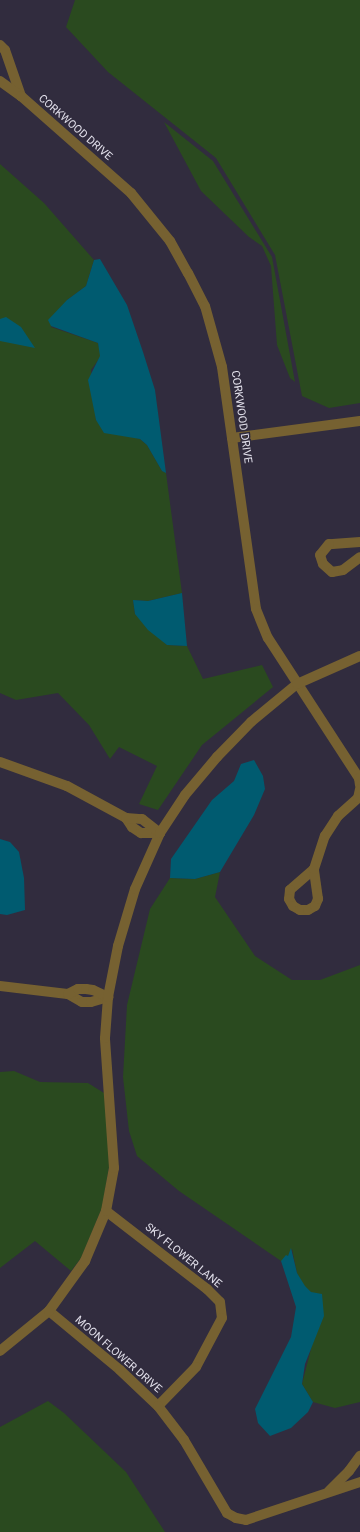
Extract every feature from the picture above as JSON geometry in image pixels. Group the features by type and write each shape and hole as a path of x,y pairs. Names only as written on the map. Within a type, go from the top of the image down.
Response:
{"street":[{"name":"CORKWOOD DRIVE","path":"0,45 5,50 21,96"},
{"name":"CORKWOOD DRIVE","path":"0,81 21,96 131,193 170,241 205,306 222,367 256,609 268,638 296,684 351,766 360,785"},
{"path":"232,438 360,421"},
{"path":"360,542 329,544 320,556 323,564 332,572 343,570 360,557"},
{"path":"0,1351 49,1311 85,1261 106,1211 114,1168 113,1120 107,1086 105,1038 108,997 118,946 135,888 160,833 185,795 217,757 251,722 296,684 360,656"},
{"path":"0,762 67,786 126,818 132,827 141,833 160,833"},
{"path":"314,869 325,836 338,816 358,798 360,788"},
{"path":"0,986 68,994 82,1002 108,997"},
{"name":"SKY FLOWER LANE","path":"106,1211 207,1289 220,1302 222,1318 200,1360 158,1406"},
{"name":"MOON FLOWER DRIVE","path":"49,1311 120,1370 158,1406 184,1440 227,1513 236,1518 246,1520 360,1482"},
{"name":"MOON FLOWER DRIVE","path":"327,1494 349,1471 360,1456"}],"green space":[{"path":"75,0 360,0 360,403 329,408 302,396 275,255 216,158 108,72 66,27"},
{"path":"164,122 213,161 272,257 295,382 290,378 277,345 271,266 262,246 249,237 201,191"},
{"path":"0,164 44,203 94,260 86,286 67,300 51,327 98,343 101,356 91,370 96,420 110,432 140,439 147,445 162,471 166,473 182,593 148,601 133,600 135,614 167,645 187,646 203,679 262,665 273,687 202,745 158,810 139,804 157,766 119,747 110,759 89,725 58,693 16,700 0,693"},
{"path":"220,872 215,897 255,956 292,980 320,980 360,965 360,1402 335,1408 313,1402 302,1384 312,1345 313,1294 303,1285 297,1273 292,1249 284,1263 179,1191 137,1156 129,1131 123,1077 127,1005 150,909 170,878 195,879"},
{"path":"14,1071 40,1082 88,1083 104,1093 108,1121 109,1167 102,1208 81,1258 71,1271 35,1241 0,1268 0,1072"},
{"path":"48,1401 64,1413 126,1472 165,1532 0,1532 0,1427"}],"water":[{"path":"100,259 127,305 155,390 166,473 162,471 147,445 140,439 104,433 96,420 88,380 100,356 98,343 51,326 48,320 67,300 86,286 94,260"},
{"path":"6,317 21,327 35,348 0,341 0,319"},
{"path":"182,593 187,646 167,645 148,630 135,614 133,600 148,601"},
{"path":"254,760 263,776 265,789 254,815 220,872 195,879 170,878 171,859 212,800 234,781 241,764"},
{"path":"0,839 10,842 19,852 24,878 25,910 7,915 0,914"},
{"path":"291,1248 297,1273 305,1286 311,1292 322,1294 324,1316 305,1364 302,1384 313,1402 308,1412 291,1428 270,1436 258,1423 255,1409 291,1337 296,1307 281,1261 286,1255 288,1256"}]}
